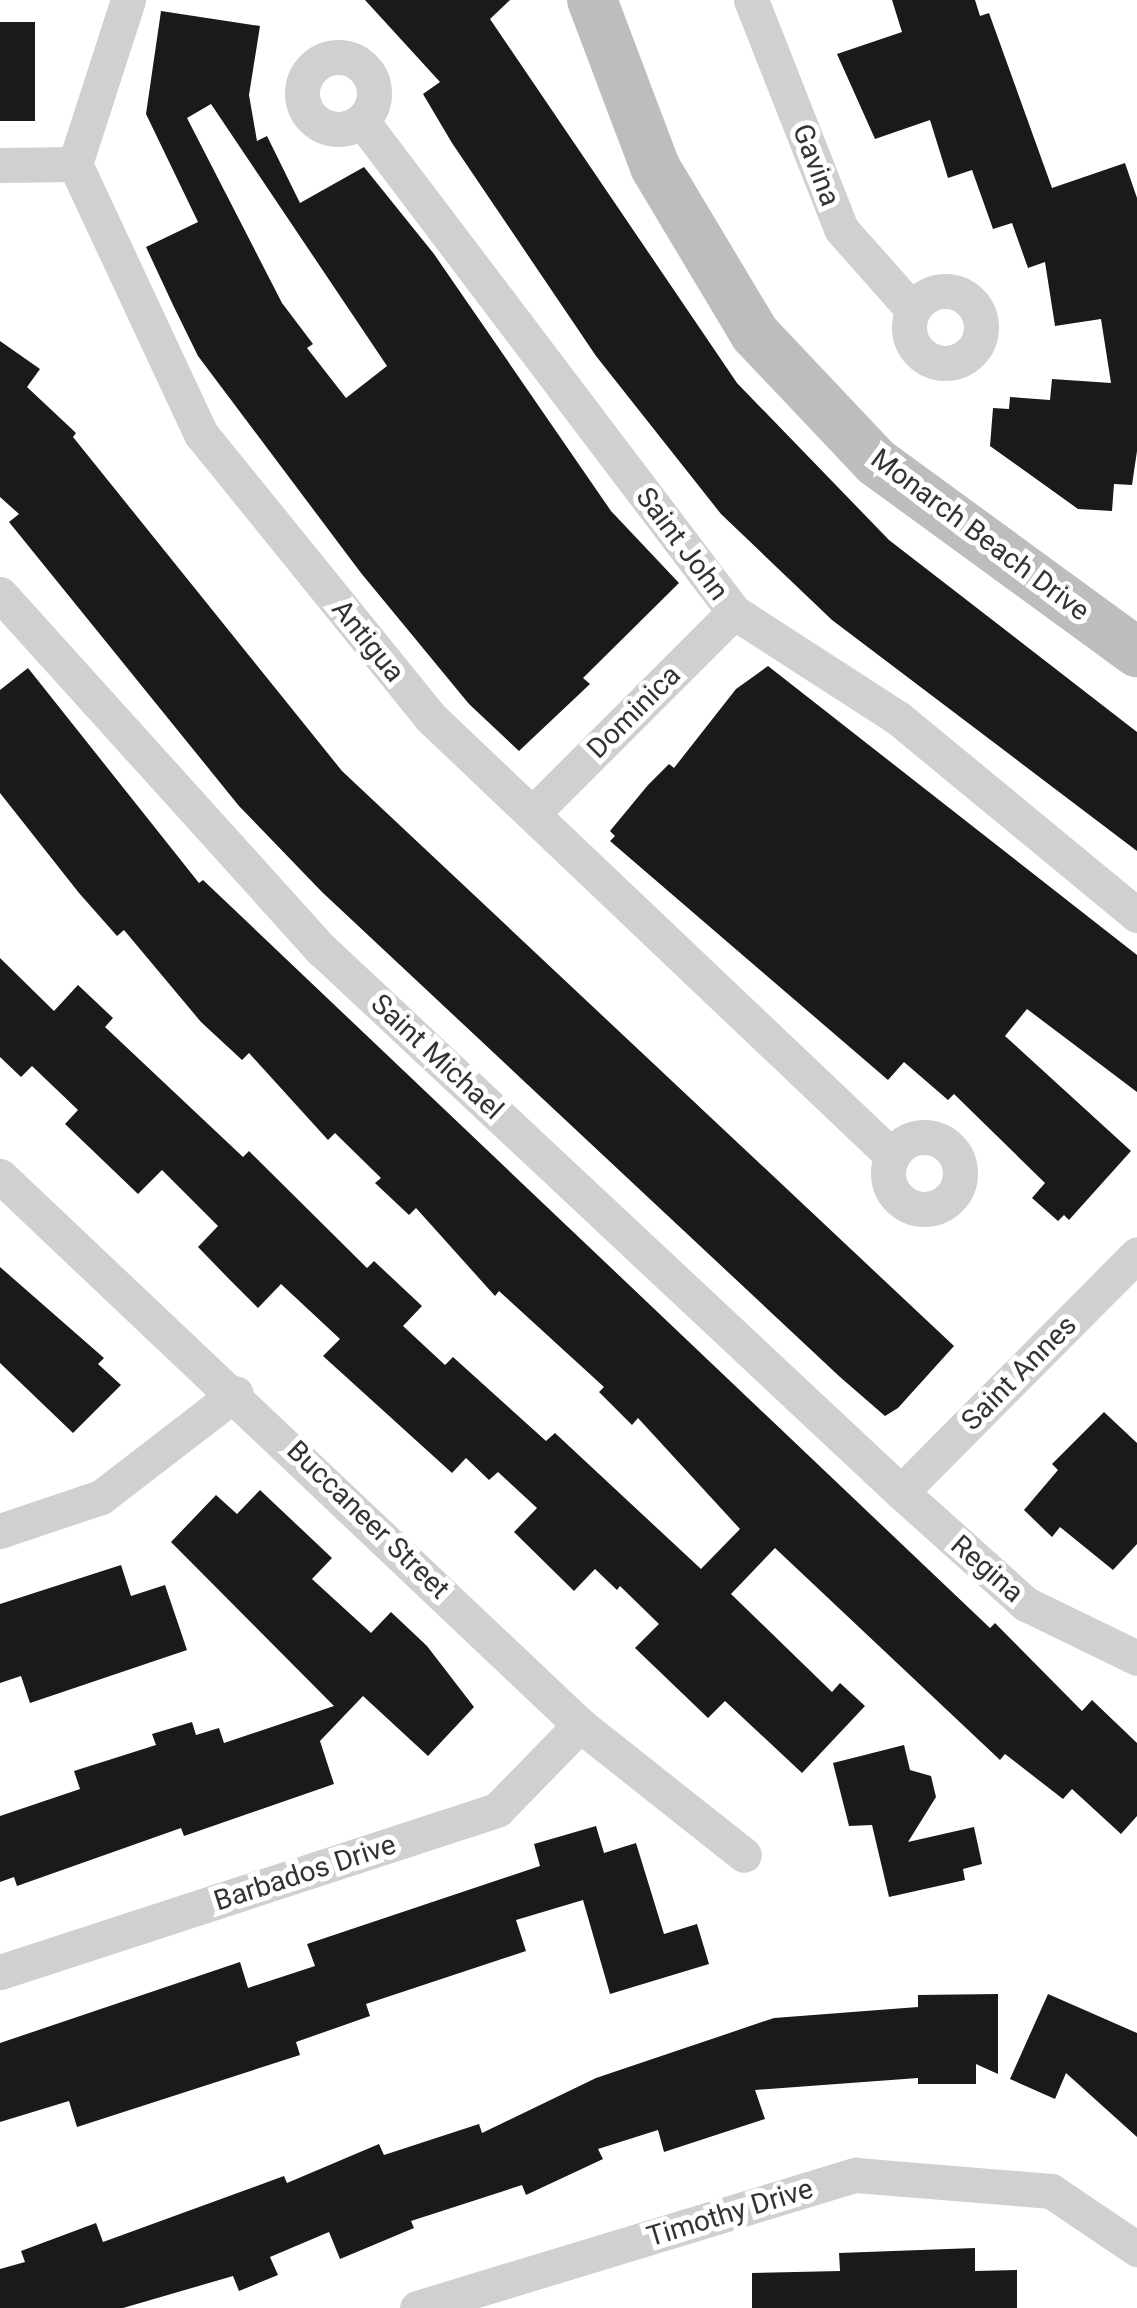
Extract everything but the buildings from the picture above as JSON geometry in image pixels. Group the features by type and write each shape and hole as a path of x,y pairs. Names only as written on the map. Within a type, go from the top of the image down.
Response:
{"street":[{"path":"0,165 75,164 128,0"},
{"name":"Monarch Beach Drive","path":"592,0 655,166 754,334 876,462 1135,648"},
{"name":"Gavina","path":"751,0 841,230 913,310"},
{"name":"Saint John","path":"362,121 734,612 898,718 1137,915"},
{"name":"Antigua","path":"75,164 201,434 428,716 534,812 892,1156"},
{"name":"Saint Michael","path":"0,594 322,950 901,1492"},
{"name":"Dominica","path":"534,812 734,612"},
{"name":"Buccaneer Street","path":"0,1176 236,1392 580,1725 744,1855"},
{"name":"Saint Annes","path":"901,1492 1137,1254"},
{"path":"0,1531 101,1497 236,1392"},
{"name":"Regina","path":"901,1492 1026,1604 1137,1658"},
{"name":"Barbados Drive","path":"0,1972 497,1810 580,1725"},
{"name":"Timothy Drive","path":"416,2308 856,2175 1051,2191 1137,2249"}]}
